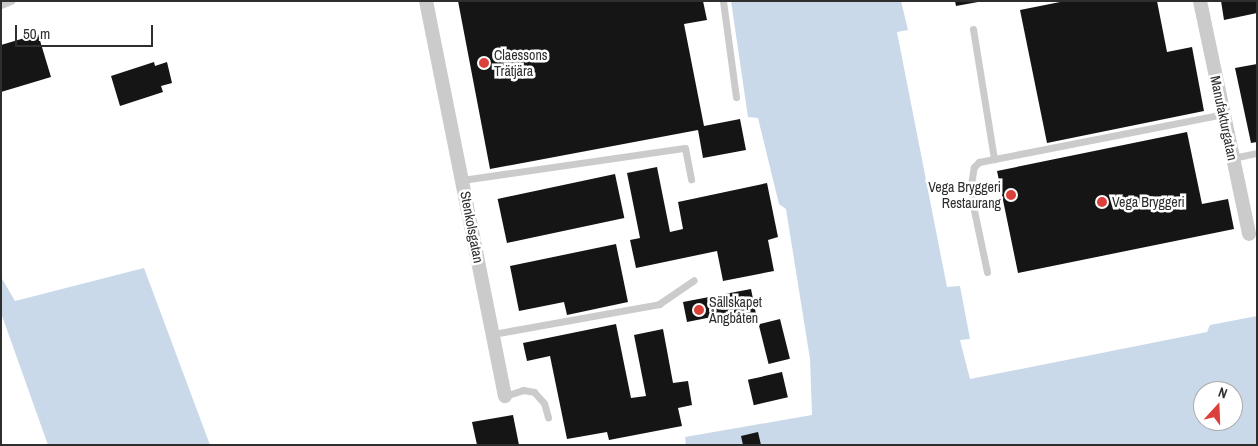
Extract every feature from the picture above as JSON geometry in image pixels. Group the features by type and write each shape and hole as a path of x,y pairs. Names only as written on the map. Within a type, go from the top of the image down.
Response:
{"street":[{"name":"Stenkolsgatan","path":"426,1 505,396"},
{"name":"Manufakturgatan","path":"1200,1 1249,234"}],"lane":[{"path":"1,5 11,1"},
{"path":"723,1 736,97"},
{"path":"973,29 994,159"},
{"path":"986,272 970,190 974,167 994,159 1223,114"},
{"path":"462,180 685,148 691,179"},
{"path":"1232,158 1257,153"},
{"path":"493,334 659,304 694,280"},
{"name":"Stenkolsgatan","path":"505,396 522,390 534,392 544,403 548,417"}],"water":[{"path":"731,1 901,1 908,30 897,32 947,287 960,286 970,339 960,340 970,379 1207,332 1210,325 1257,316 1257,445 686,445 685,437 812,415 810,359 786,209 779,204 758,118 748,117"},
{"path":"144,268 210,445 48,445 1,313 1,277 15,301"}],"building":[{"path":"458,1 703,1 707,20 684,24 704,126 740,119 746,150 703,158 698,130 490,169"},
{"path":"955,1 978,1 978,2 956,6"},
{"path":"1065,1 1157,1 1167,52 1192,47 1204,111 1047,143 1020,10"},
{"path":"1221,1 1257,1 1257,13 1224,20"},
{"path":"38,34 51,77 1,92 1,45"},
{"path":"154,62 155,66 167,62 172,83 161,86 163,92 120,106 111,76"},
{"path":"1257,64 1257,142 1251,143 1235,68"},
{"name":"Vega Bryggeri","path":"1187,132 1202,204 1228,199 1234,229 1018,273 997,171"},
{"path":"657,167 670,232 683,229 678,202 767,183 778,237 768,240 774,271 723,281 717,251 636,268 630,240 640,238 627,173"},
{"path":"615,174 624,218 507,243 498,199"},
{"path":"616,244 628,302 567,315 564,302 519,311 510,266"},
{"path":"751,289 756,314 718,321 717,316 687,322 683,302"},
{"path":"780,319 790,359 769,364 759,324"},
{"path":"616,324 631,398 646,396 634,335 663,329 673,383 688,381 692,405 678,408 682,426 609,440 607,432 567,439 550,356 527,361 523,343"},
{"path":"782,372 788,397 754,405 748,380"},
{"path":"513,415 519,445 477,445 472,422"},
{"path":"758,432 761,445 743,445 741,436"}],"place":[{"name":"Claessons Trätjära","path":"484,63"},
{"name":"Vega Bryggeri Restaurang","path":"1011,195"},
{"name":"Vega Bryggeri","path":"1102,202"},
{"name":"Sällskapet Ångbåten","path":"699,310"}]}
